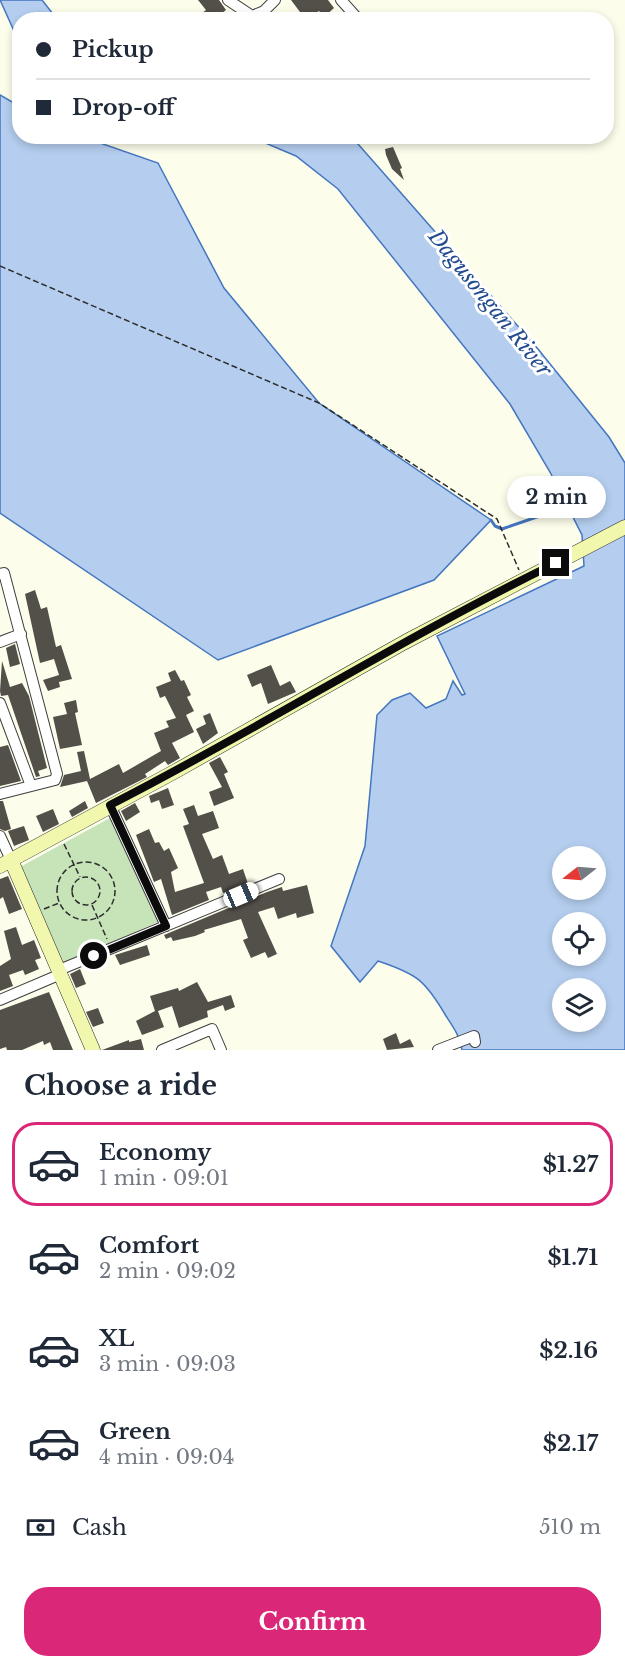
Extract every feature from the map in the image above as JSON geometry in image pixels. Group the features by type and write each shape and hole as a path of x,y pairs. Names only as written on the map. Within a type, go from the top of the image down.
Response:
{"main road":[{"path":"93,1050 35,913 5,863 523,579 625,527"}],"street":[{"path":"228,0 250,12"},
{"path":"264,12 275,0"},
{"path":"341,0 352,12"},
{"path":"0,574 4,573 57,774 55,780 0,794"},
{"path":"0,642 21,634"},
{"path":"0,703 31,786"},
{"path":"110,805 166,926"},
{"path":"0,836 5,863"},
{"path":"0,1000 111,948 279,879"},
{"path":"162,1050 212,1029 221,1050"},
{"path":"438,1050 474,1036 475,1042"}],"path":[{"path":"0,266 319,403 497,519 523,579"},
{"path":"59,833 80,878"},
{"path":"85,862 97,864 113,879 116,891 114,902 108,912 98,919 89,921 71,917 59,903 59,880 65,871 74,865 85,862"},
{"path":"80,878 93,878 98,883 100,895 92,904 80,904 72,894 72,888 80,878"},
{"path":"35,913 59,903"},
{"path":"92,904 111,948"}],"green space":[{"path":"110,818 158,922 62,964 20,867"}],"water":[{"path":"0,0 42,0 51,12 12,12 12,27"},
{"path":"0,95 12,102 12,144 103,144 158,163 224,288 319,403 491,520 434,580 218,660 0,513"},
{"name":"Dagusongan River","path":"268,144 358,144 538,349 609,437 625,463 625,1050 462,1050 454,1028 432,994 419,980 402,970 378,961 360,982 331,946 365,846 377,715 392,700 410,693 426,708 446,699 453,681 462,695 465,694 437,636 584,566 582,535 550,472 510,404 338,189 296,156"}],"building":[{"path":"198,0 219,0 226,10 204,12 206,10"},
{"path":"291,0 328,0 334,8 330,12 300,12"},
{"path":"393,147 402,168 400,169 404,180 392,169 386,155 385,149"},
{"path":"35,590 41,609 47,607 56,647 61,645 72,679 59,682 60,687 48,691 43,680 59,675 54,659 40,663 25,594"},
{"path":"15,644 20,664 10,667 6,648"},
{"path":"2,661 10,687 22,683 29,696 47,768 38,771 40,776 36,777 8,695 1,696"},
{"path":"271,665 280,686 290,681 296,692 268,704 261,683 252,687 247,675"},
{"path":"175,670 181,681 184,680 191,695 187,697 194,711 186,715 194,732 172,743 180,758 168,765 165,761 145,774 147,777 96,803 87,781 60,787 64,775 81,771 77,752 84,751 90,779 119,764 123,773 161,751 154,733 169,727 166,721 176,718 165,696 160,698 156,687 171,681 168,673"},
{"path":"76,700 78,712 75,713 82,745 60,749 53,717 67,714 64,703"},
{"path":"210,713 218,733 203,744 196,729 206,724 203,716"},
{"path":"8,745 21,781 0,786 0,747"},
{"path":"220,757 228,772 224,774 234,798 214,806 209,792 222,787 209,763"},
{"path":"168,788 174,805 162,809 159,800 151,803 149,796"},
{"path":"0,801 3,801 11,829 5,831 0,829"},
{"path":"85,801 88,808 72,817 69,811"},
{"path":"135,803 140,812 126,821 121,811"},
{"path":"194,805 198,816 213,811 219,828 202,834 213,859 222,855 229,874 243,869 248,884 223,893 221,887 206,892 209,900 172,915 161,879 154,882 136,835 149,829 155,843 159,842 164,851 169,848 178,868 171,872 175,892 204,883 183,826 189,824 183,809"},
{"path":"53,809 59,824 43,832 36,816"},
{"path":"24,826 29,840 14,846 8,831"},
{"path":"8,876 22,909 9,914 3,897 0,899 0,879"},
{"path":"307,885 314,913 297,918 296,913 278,919 274,907 258,912 277,954 268,958 265,952 251,958 243,940 248,938 241,919 204,930 205,932 195,936 173,941 171,937 166,939 164,935 267,892 282,887 283,891"},
{"path":"16,927 22,945 34,940 41,958 35,960 39,969 25,975 23,970 9,975 13,986 0,991 0,966 11,959 4,931"},
{"path":"147,945 150,955 120,965 115,955"},
{"path":"80,969 86,984 76,988 70,974"},
{"path":"197,982 208,1002 231,995 235,1007 225,1011 223,1005 207,1011 208,1017 179,1028 172,1006 158,1011 164,1027 142,1035 136,1021 155,1011 150,996 178,988 179,991"},
{"path":"49,992 73,1050 53,1050 50,1042 44,1045 43,1041 22,1050 7,1050 6,1047 0,1049 0,1010"},
{"path":"98,1008 104,1023 93,1027 86,1012"},
{"path":"396,1033 400,1044 410,1039 414,1047 387,1050 383,1039"},
{"path":"141,1039 144,1050 102,1050 129,1040 129,1042"}],"waterway":[{"path":"491,520 495,526 502,529 569,506"}],"route":[{"path":"94,956 166,926 110,805 174,772 405,642 556,563"}]}
